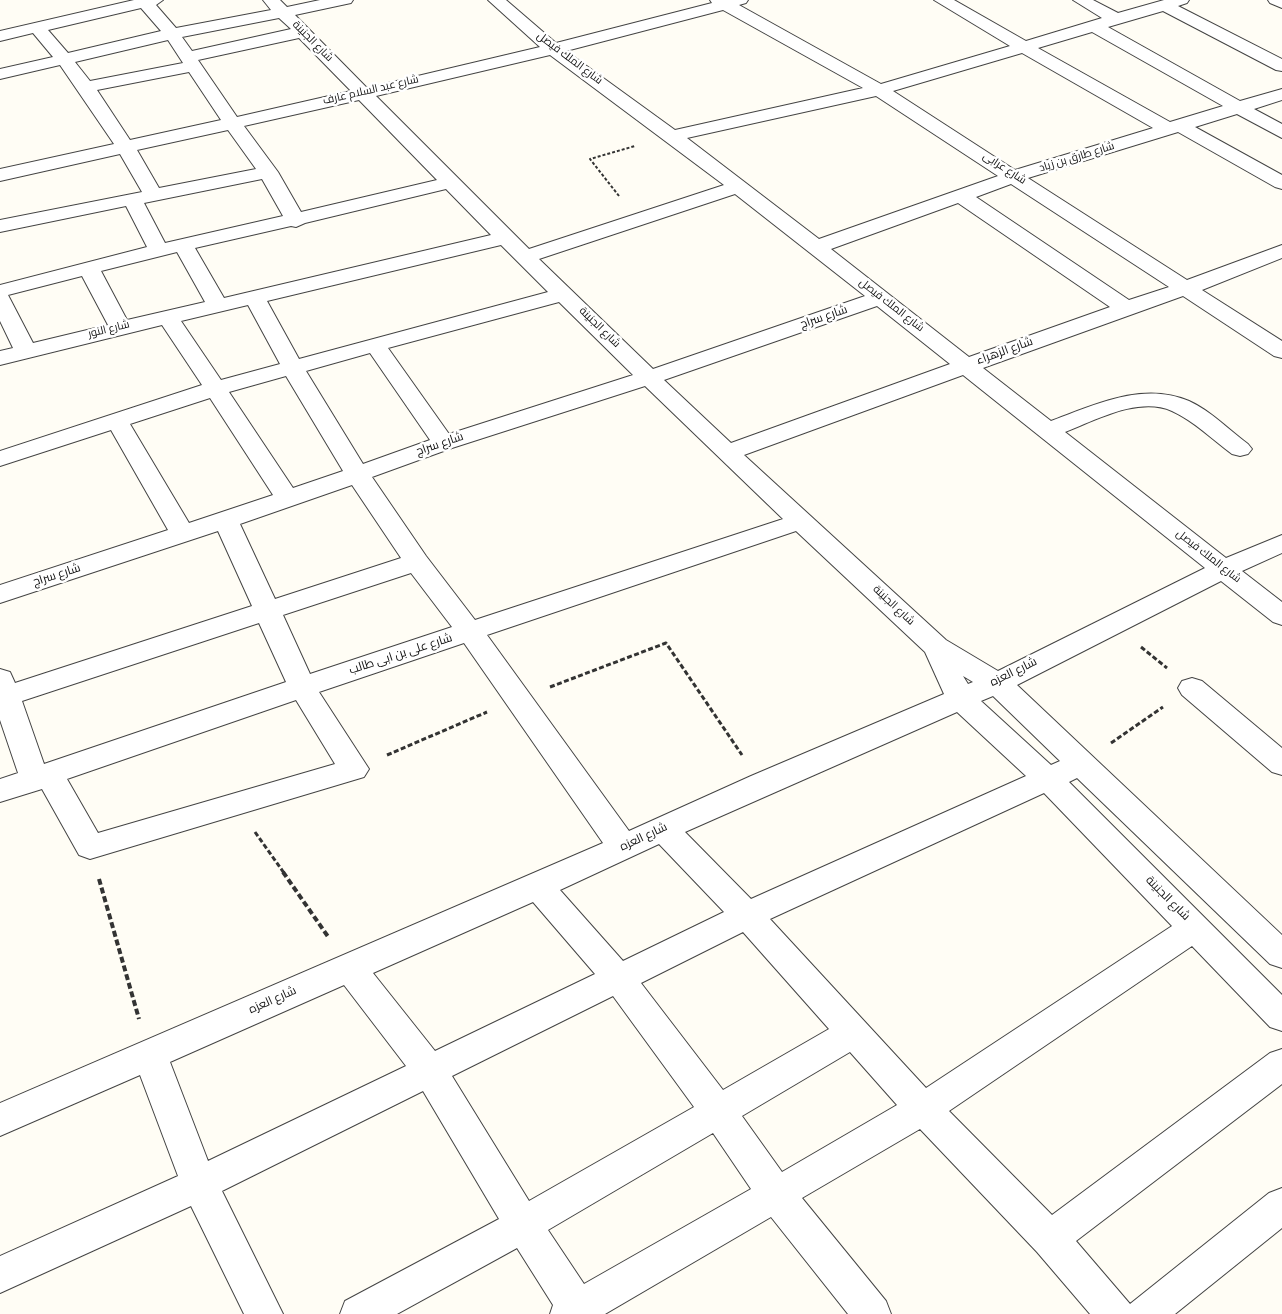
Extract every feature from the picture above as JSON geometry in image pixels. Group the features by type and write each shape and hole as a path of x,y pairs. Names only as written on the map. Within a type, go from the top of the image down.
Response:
{"street":[{"path":"73,0 87,15"},
{"path":"0,74 172,34 277,6 345,0"},
{"name":"شارع الملك فيصل","path":"496,0 553,49 672,136 816,247 1282,616"},
{"path":"942,0 1021,47 1282,183"},
{"path":"1082,0 1118,20"},
{"path":"1276,0 1282,3"},
{"path":"0,36 150,1 231,122 268,172 296,220"},
{"name":"شارع عبد السلام عارف","path":"0,175 363,94 553,49 728,1"},
{"name":"شارع عرابى","path":"728,1 879,90 1282,350"},
{"path":"672,136 879,90 1021,47 1096,27 1173,2 1282,66"},
{"name":"شارع الجنينة","path":"277,6 505,238 727,453 936,647 997,682 1282,955"},
{"path":"1096,27 1282,132"},
{"path":"37,28 65,58 87,87 126,147 153,194"},
{"path":"87,87 302,32"},
{"name":"شارع طارق بن زياد","path":"816,247 1015,176 1282,94"},
{"path":"0,226 268,172"},
{"path":"0,291 88,267 296,220 452,182"},
{"path":"526,257 656,216 738,187"},
{"path":"960,195 1126,308"},
{"path":"132,198 159,251"},
{"name":"شارع النور","path":"0,358 120,327 254,298 505,238"},
{"path":"183,245 218,306"},
{"name":"شارع الزهراء","path":"727,453 1126,308 1187,288 1282,251"},
{"path":"88,267 120,327"},
{"path":"0,459 216,388 564,294"},
{"path":"254,298 293,368 357,474 417,562 470,632 623,847"},
{"name":"شارع سراج","path":"0,594 288,499 444,443 650,378 881,298"},
{"path":"0,299 26,352"},
{"path":"168,317 288,499"},
{"path":"374,345 444,443"},
{"path":"1048,431 1136,399 1160,399 1182,406 1240,449"},
{"path":"117,422 183,534"},
{"path":"225,519 268,611 302,687 354,769 90,847 42,777 2,691 268,611 417,562"},
{"name":"شارع على بن ابى طالب","path":"0,791 302,687 802,521"},
{"name":"شارع العزه","path":"0,1120 538,886 761,784 997,682 1224,569 1282,543"},
{"name":"شارع الجنينة","path":"936,647 960,698 1049,780 1282,1017"},
{"path":"1192,688 1282,764"},
{"path":"0,1276 199,1184 747,915 1082,764"},
{"path":"663,829 747,915 852,1033 923,1109 1050,1239 1115,1314"},
{"path":"538,886 619,979 719,1112 776,1194 872,1314"},
{"path":"349,967 430,1071 576,1312 923,1109 1195,927"},
{"path":"359,1314 523,1224 719,1112 852,1033"},
{"path":"150,1056 199,1184 264,1314"},
{"path":"1050,1239 1282,1064"},
{"path":"1145,1314 1282,1205"}],"path":[{"path":"656,216 623,201 590,159 672,136"},
{"path":"1082,764 1192,688 1113,624"},
{"path":"354,769 517,699 666,643 761,784"},
{"path":"235,803 349,967"},
{"path":"90,847 150,1056"}]}
